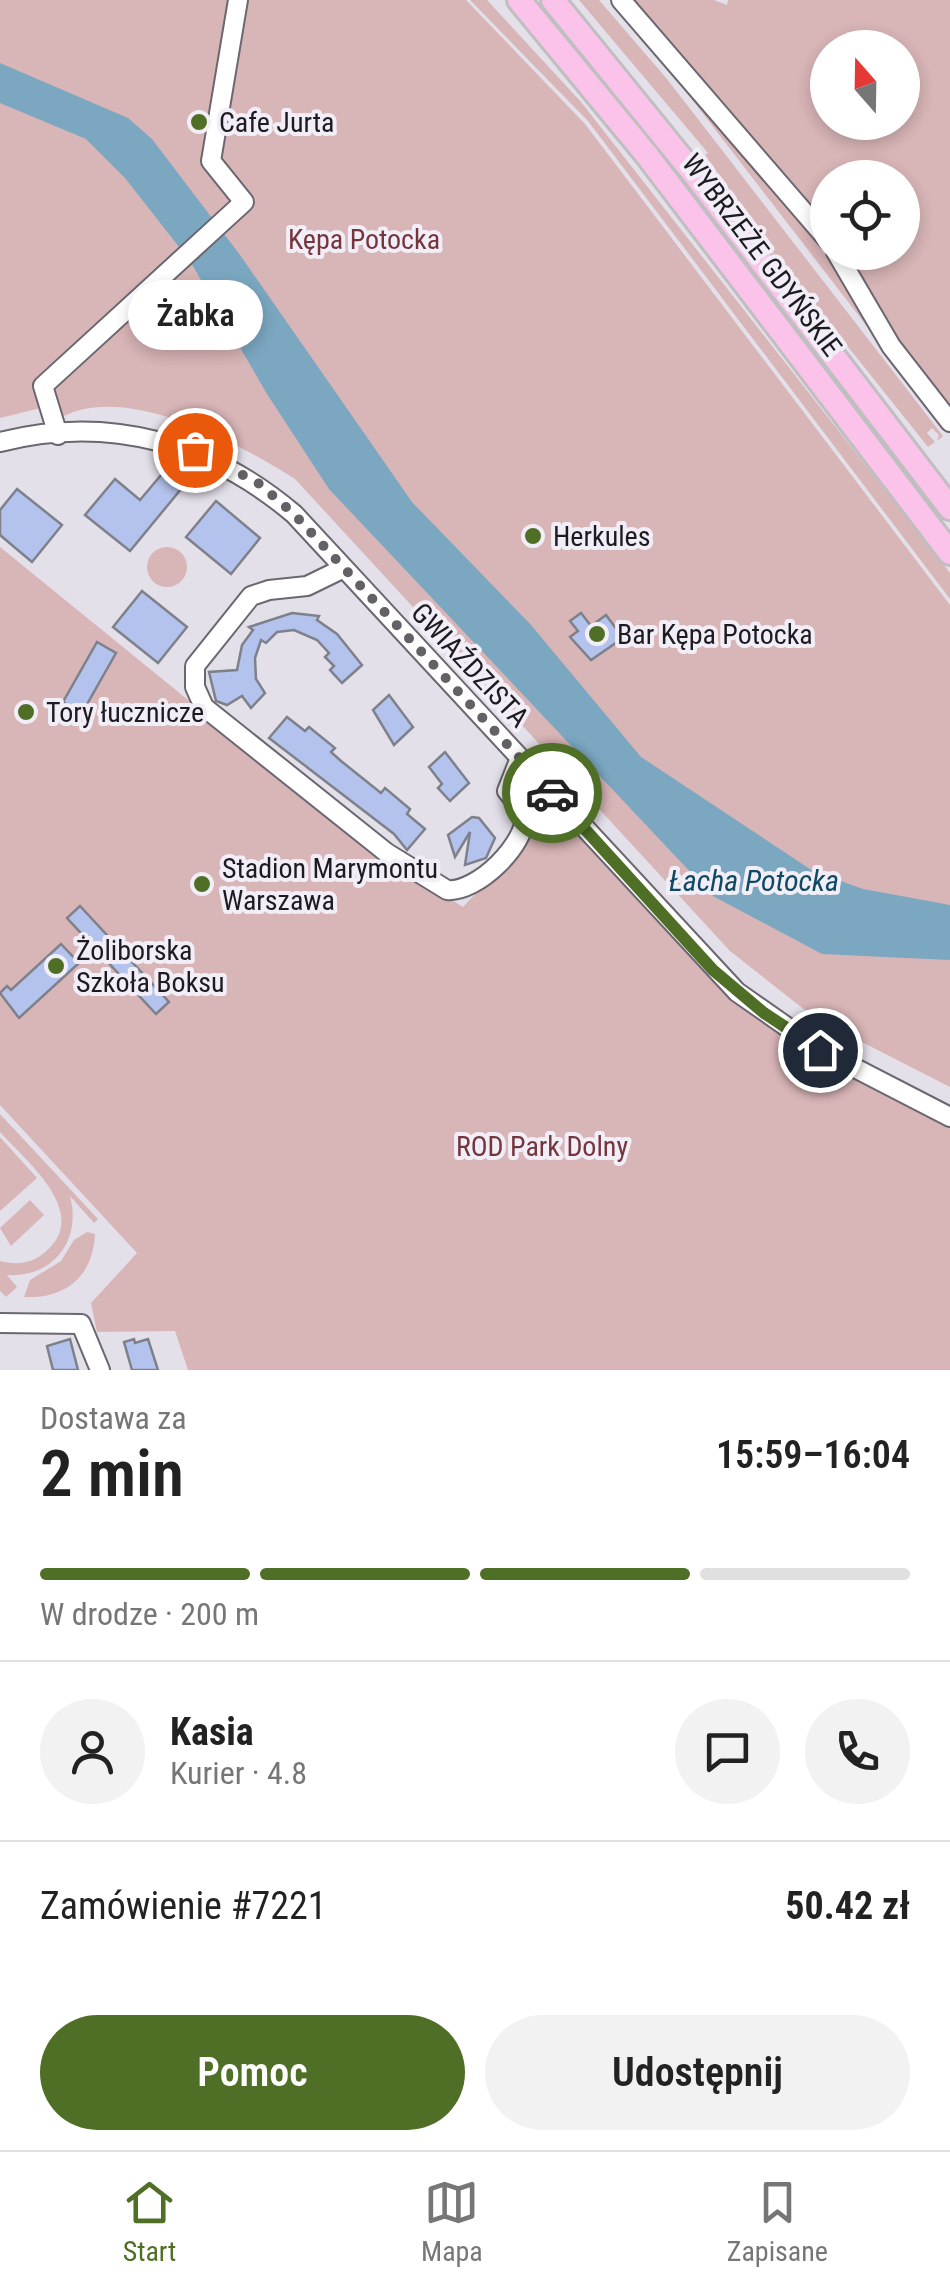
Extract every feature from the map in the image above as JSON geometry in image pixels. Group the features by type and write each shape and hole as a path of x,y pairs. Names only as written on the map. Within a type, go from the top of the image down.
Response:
{"main road":[{"name":"WYBRZEŻE GDYŃSKIE","path":"519,0 646,154 950,553"},
{"name":"WYBRZEŻE GDYŃSKIE","path":"554,0 684,160 950,508"}],"street":[{"path":"58,434 44,386 244,202 211,161 238,0"},
{"path":"621,0 810,219"},
{"path":"847,270 891,346 950,422"},
{"name":"GWIAŹDZISTA","path":"0,454 58,434"},
{"name":"GWIAŹDZISTA","path":"0,442 58,434 137,435 220,461 258,483 294,514 737,992 820,1050 950,1117"},
{"path":"344,568 307,586 258,593 238,610 194,666 198,695 216,719 387,853 452,890 480,880 523,832 526,814 507,791 520,758"},
{"path":"0,1323 81,1324 100,1370"}],"green space":[{"name":"Kępa Potocka","path":"0,0 466,0 585,124 950,605 950,1087 815,1018 730,951 295,479 192,425 134,409 80,410 57,418 53,405 0,418"},
{"path":"470,0 487,0 581,102 950,573 950,599 588,121"},
{"path":"579,0 599,0 667,79 810,264 810,270 815,270 943,436 937,441 939,435 932,428 927,433 935,442 928,447 770,249 705,155 708,153"},
{"path":"630,0 714,0 727,5 728,0 950,0 950,410 897,342 854,270 920,270 920,160 810,160 810,209"},
{"path":"680,75 810,230 810,252 677,80"},
{"path":"824,270 837,270 885,347 950,434"},
{"name":"ROD Park Dolny","path":"0,547 380,856 463,907 542,822 511,787 523,776 727,995 811,1056 807,1071 818,1061 950,1125 950,1370 188,1370 175,1331 97,1332 91,1303 137,1253 0,1105"},
{"path":"167,547 181,553 187,567 181,581 167,587 153,581 147,567 153,553"},
{"path":"0,1114 98,1219 94,1223 70,1196 72,1227 60,1253 38,1270 7,1275 17,1287 6,1297 0,1291 0,1261 23,1263 39,1257 57,1238 61,1222 50,1189 0,1132"},
{"path":"0,1137 37,1178 0,1211"},
{"path":"30,1200 44,1215 11,1246 0,1228"},
{"path":"87,1232 95,1234 93,1249 89,1262 74,1282 52,1294 24,1297 30,1280 61,1261 74,1240"}],"water":[{"name":"Łacha Potocka","path":"0,63 128,118 152,139 240,255 412,502 531,625 641,757 813,871 863,889 950,905 950,960 822,954 713,896 329,489 267,394 190,261 125,178 86,139 0,103"}],"building":[{"path":"167,468 191,477 130,551 85,515 115,479 140,500"},
{"path":"17,489 62,525 32,562 0,535 0,510"},
{"path":"216,501 260,538 231,574 186,537"},
{"path":"142,591 187,627 158,663 113,627"},
{"path":"292,613 319,616 317,620 337,634 362,665 342,683 330,670 334,666 325,657 329,653 317,640 294,630 277,632 266,643 261,640 255,658 256,679 265,693 251,708 242,696 227,705 216,701 209,672 237,670 242,645 253,630 249,627"},
{"name":"Bar Kępa Potocka","path":"581,613 591,626 606,615 623,638 591,660 570,637 578,631 570,621"},
{"path":"97,642 116,653 82,713 63,702"},
{"path":"389,695 413,727 394,745 373,710"},
{"path":"287,717 305,731 309,727 335,748 331,752 341,761 381,793 385,788 410,809 407,814 425,829 407,850 394,834 269,738"},
{"path":"445,752 469,783 450,801 438,788 442,784 429,767"},
{"path":"472,817 479,818 495,838 486,858 465,865 470,832 455,857 448,835"},
{"path":"80,906 169,1002 156,1014 67,918"},
{"path":"61,944 79,963 19,1018 0,993 7,986 11,990"},
{"path":"70,1339 78,1370 53,1370 47,1346"},
{"path":"134,1339 135,1343 148,1339 158,1370 132,1370 124,1342"}],"way so far":[{"path":"195,450 258,483 294,514 552,793"}],"place":[{"name":"Cafe Jurta","path":"199,122"},
{"name":"Żabka","path":"195,450"},
{"name":"Herkules","path":"533,536"},
{"name":"Bar Kępa Potocka","path":"597,634"},
{"name":"Tory łucznicze","path":"26,712"},
{"name":"Stadion Marymontu Warszawa","path":"202,884"},
{"name":"Żoliborska Szkoła Boksu","path":"56,966"}],"route":[{"path":"552,793 713,970 764,1013 820,1050"}]}
